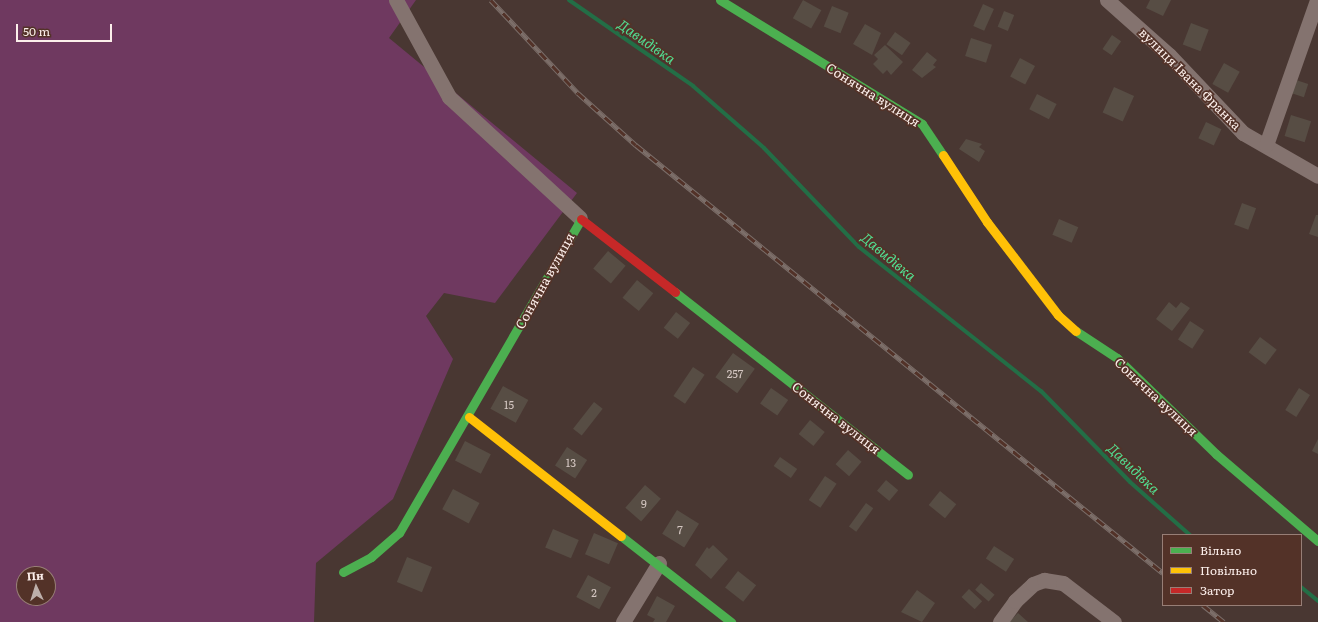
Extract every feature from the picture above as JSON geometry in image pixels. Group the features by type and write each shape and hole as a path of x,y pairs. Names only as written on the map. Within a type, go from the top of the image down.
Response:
{"street":[{"path":"396,0 449,97 580,218"},
{"name":"Сонячна вулиця","path":"720,0 922,124 987,222 1058,315 1086,340 1117,358 1216,454 1318,541"},
{"name":"вулиця Івана Франка","path":"1107,0 1169,55 1243,133 1266,144 1318,176"},
{"path":"1266,144 1317,0"},
{"name":"Сонячна вулиця","path":"343,572 371,557 399,533 469,417 580,218 908,475"},
{"path":"469,417 659,563 731,622"},
{"path":"623,622 659,563"},
{"path":"1000,622 1024,592 1044,580 1063,583 1114,622"}],"shaded area":[{"path":"0,0 416,0 389,38 577,193 495,303 444,293 426,316 453,359 393,499 316,563 314,622 0,622"}],"building":[{"path":"803,0 821,10 811,29 793,18"},
{"path":"1150,0 1171,0 1163,16 1146,8"},
{"path":"983,4 994,9 984,31 973,26"},
{"path":"832,6 849,13 840,33 824,26"},
{"path":"1004,11 1014,15 1008,31 998,27"},
{"path":"1191,23 1209,30 1200,51 1183,44"},
{"path":"865,24 881,33 872,55 853,44"},
{"path":"895,32 911,43 902,55 886,44"},
{"path":"1112,35 1121,41 1112,55 1102,49"},
{"path":"971,38 992,45 986,63 965,56"},
{"path":"885,45 903,62 891,75 887,70 883,74 873,64 878,59 874,55"},
{"path":"927,52 937,60 933,65 936,67 922,78 912,70"},
{"path":"1020,58 1035,66 1025,85 1010,77"},
{"path":"1224,63 1240,72 1228,93 1212,84"},
{"path":"1293,79 1308,84 1304,97 1289,92"},
{"path":"1114,87 1134,96 1123,122 1103,113"},
{"path":"1037,94 1057,104 1049,119 1029,109"},
{"path":"1291,115 1311,121 1305,142 1285,136"},
{"path":"1206,122 1221,129 1214,145 1198,138"},
{"path":"966,139 982,144 979,147 985,151 979,162 959,149"},
{"path":"1242,203 1256,208 1248,230 1234,225"},
{"path":"1316,215 1318,215 1318,237 1309,234"},
{"path":"1059,219 1078,227 1072,243 1052,235"},
{"path":"608,251 626,266 611,283 593,269"},
{"path":"637,280 653,293 639,311 623,298"},
{"path":"1169,302 1176,308 1181,302 1190,308 1172,331 1156,319"},
{"path":"676,312 690,323 678,339 664,328"},
{"path":"1190,321 1204,330 1192,349 1178,339"},
{"path":"1260,337 1277,350 1265,365 1249,352"},
{"path":"733,353 755,369 737,393 715,377"},
{"path":"693,367 705,375 685,404 673,396"},
{"path":"503,386 528,400 516,423 490,409"},
{"path":"771,388 788,400 777,416 760,404"},
{"path":"1299,388 1310,395 1296,417 1285,410"},
{"path":"594,402 603,409 582,436 573,429"},
{"path":"810,420 825,432 813,446 799,434"},
{"path":"1318,439 1318,454 1312,451"},
{"path":"465,441 491,454 481,474 455,461"},
{"path":"567,447 587,460 575,479 555,465"},
{"path":"848,450 862,462 849,476 836,464"},
{"path":"780,457 797,469 791,478 774,466"},
{"path":"825,476 837,484 820,508 809,500"},
{"path":"886,480 898,490 889,501 877,491"},
{"path":"645,485 661,499 641,521 625,508"},
{"path":"453,489 479,503 469,523 442,509"},
{"path":"940,491 956,504 945,518 929,505"},
{"path":"866,503 873,508 856,532 849,526"},
{"path":"677,510 699,524 684,548 662,534"},
{"path":"553,529 579,540 571,558 545,547"},
{"path":"594,533 618,543 609,564 585,554"},
{"path":"713,545 728,559 711,579 695,565 707,547 709,549"},
{"path":"994,546 1014,559 1006,572 986,559"},
{"path":"407,557 432,567 422,592 397,582"},
{"path":"738,571 756,585 743,602 725,588"},
{"path":"588,575 611,587 599,609 576,597"},
{"path":"981,583 995,595 989,602 975,590"},
{"path":"969,589 982,601 975,609 961,597"},
{"path":"917,590 935,603 922,622 901,612"},
{"path":"657,596 675,606 666,622 653,622 655,619 647,615"},
{"path":"1018,613 1028,622 1009,622"}],"waterway":[{"name":"Давидівка","path":"569,0 693,86 764,148 859,247 1041,391 1130,482 1189,534"},
{"name":"Давидівка","path":"1302,588 1318,601"}],"railway":[{"path":"491,0 578,93 636,145 1162,572"},
{"path":"1204,606 1224,622"}],"traffic: fast":[{"path":"720,0 922,124 943,155"},
{"path":"343,572 371,557 399,533 581,219"},
{"path":"675,292 908,475"},
{"path":"1076,331 1117,358 1216,454 1318,541"},
{"path":"621,536 731,622"}],"traffic: slow":[{"path":"943,155 987,222 1058,315 1076,331"},
{"path":"469,417 621,536"}],"traffic: jam":[{"path":"581,219 675,292"}]}
